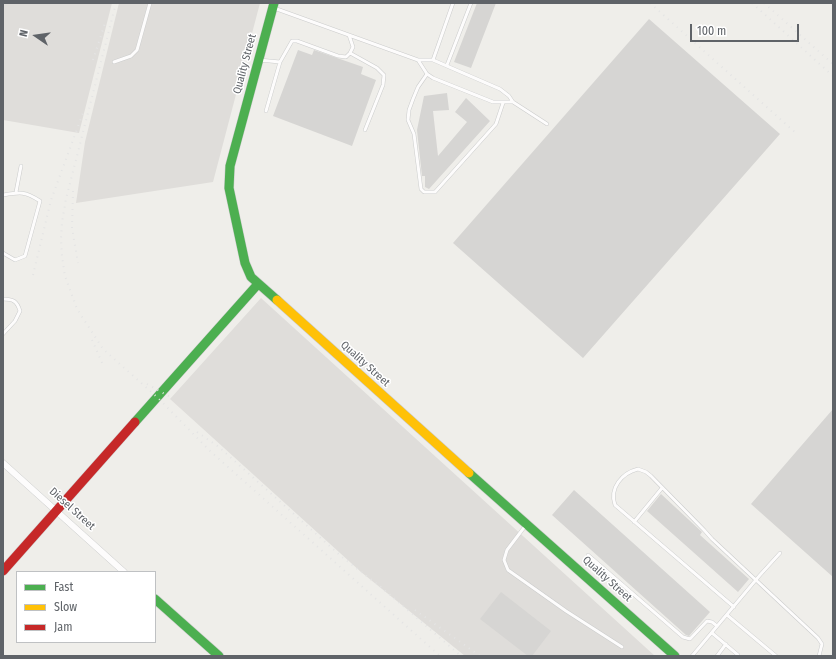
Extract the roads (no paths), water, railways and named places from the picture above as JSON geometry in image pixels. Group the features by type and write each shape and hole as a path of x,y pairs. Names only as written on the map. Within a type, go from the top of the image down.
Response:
{"street":[{"name":"Quality Street","path":"273,5 230,166 229,188 247,271 258,284 675,656"},
{"path":"3,571 258,284"},
{"name":"Diesel Street","path":"3,464 123,571"},
{"path":"156,600 219,656"}],"lane":[{"path":"114,62 131,56 137,50 150,3"},
{"path":"433,60 453,3"},
{"path":"447,65 471,3"},
{"path":"273,5 418,60 433,60 447,65 500,89 509,96 513,102 547,124"},
{"path":"266,111 280,62 292,41 297,41 338,56 346,57 353,47 349,34"},
{"path":"350,53 377,68 384,75 383,85 365,130"},
{"path":"258,60 280,62"},
{"path":"418,60 427,74 433,78 493,102 513,102"},
{"path":"427,74 413,99 409,110 408,120 414,134 421,189 424,192 435,192 496,124 503,103"},
{"path":"16,192 21,166"},
{"path":"3,195 16,192 30,194 40,201 25,256 15,260 3,253"},
{"path":"3,299 12,299 17,304 20,311 15,321 3,334"},
{"path":"734,607 615,506 613,501 614,491 619,481 627,473 638,469 651,476 712,540 818,638 822,644 819,656"},
{"path":"634,522 662,488"},
{"path":"526,524 507,550 504,560 508,570 566,611 622,647"},
{"path":"692,656 780,553"},
{"path":"588,555 683,637 690,639 707,620 717,626"},
{"path":"727,615 776,656"},
{"path":"712,632 738,656"},
{"path":"717,656 726,644"}],"railway":[{"path":"116,3 66,199 62,222 61,239 65,276 77,309 103,349 158,398 209,450 440,656"},
{"path":"650,3 797,134"},
{"path":"752,3 833,76"},
{"path":"764,3 833,64"},
{"path":"93,60 106,20"},
{"path":"33,275 51,200 83,113"},
{"path":"73,191 72,228 78,263"},
{"path":"92,340 103,365"},
{"path":"147,384 172,398"},
{"path":"197,432 219,447 342,557 382,588 461,656"},
{"path":"415,610 480,656"}]}
